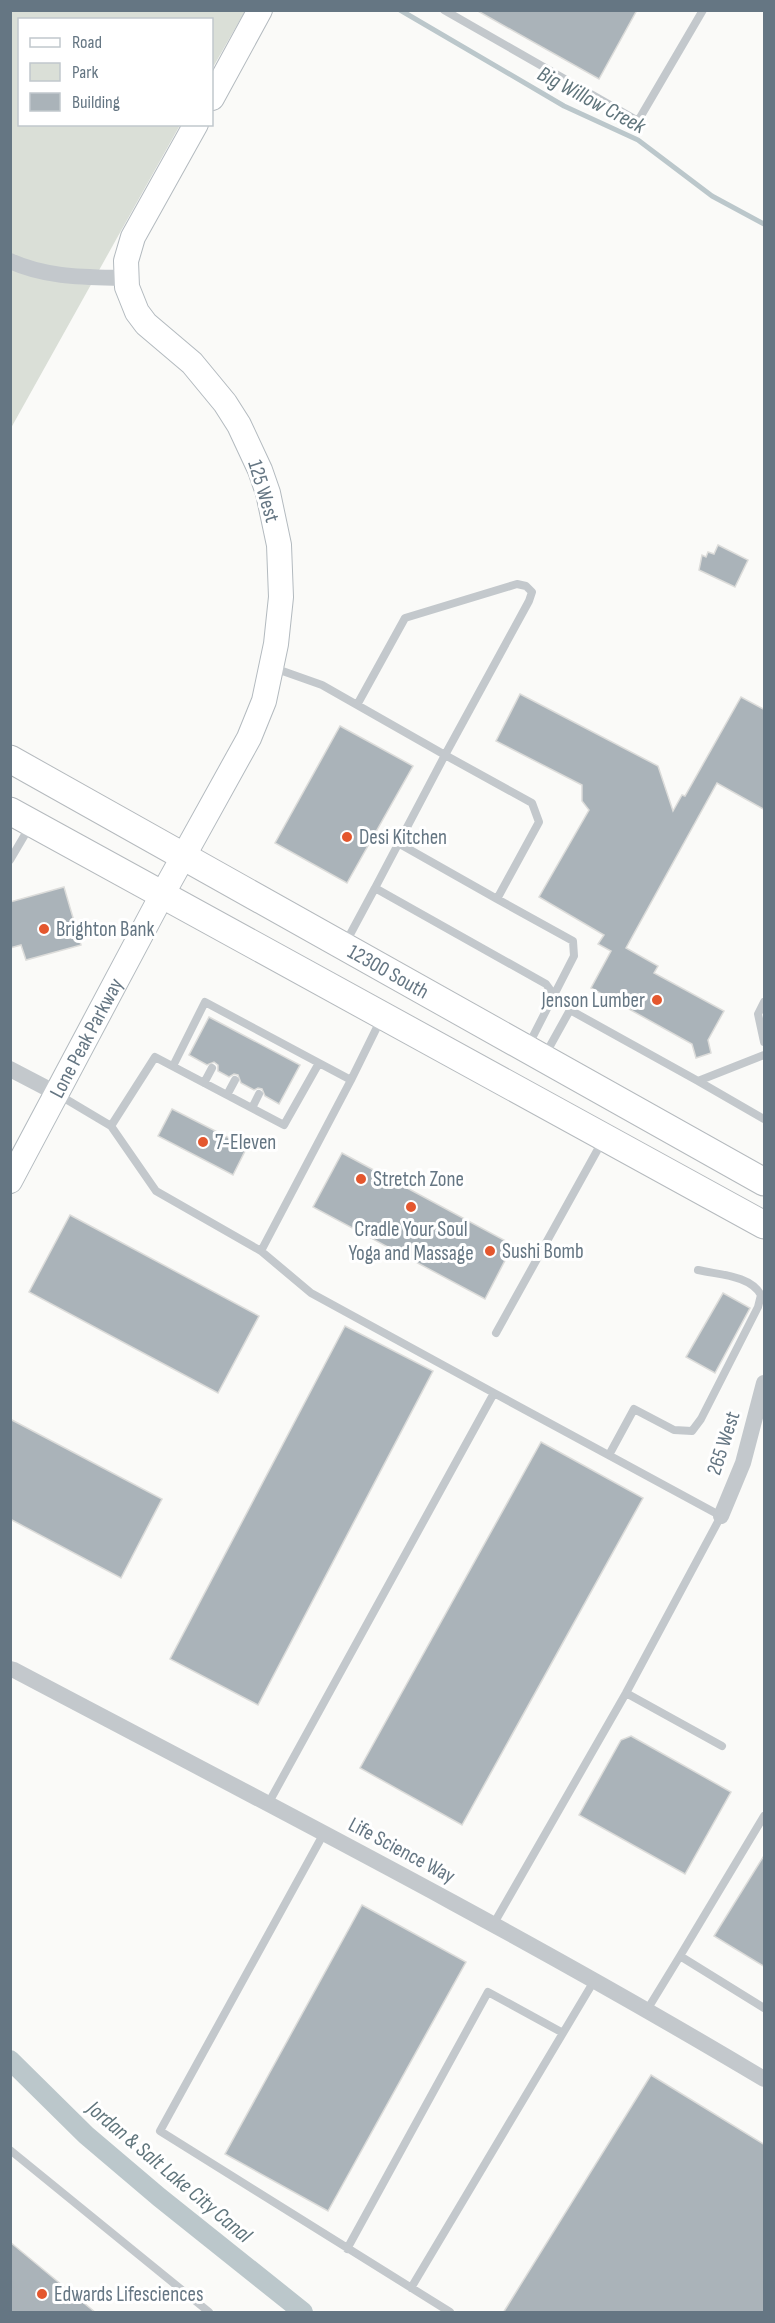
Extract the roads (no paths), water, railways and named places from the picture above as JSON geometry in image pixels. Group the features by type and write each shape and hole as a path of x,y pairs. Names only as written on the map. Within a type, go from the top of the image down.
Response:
{"main road":[{"path":"213,96 260,10"},
{"name":"125 West","path":"162,895 254,726 267,689 280,621 281,571 275,519 260,470 239,425 210,383 185,356 146,324 137,312 130,299 125,278 126,261 133,237 195,126"},
{"name":"12300 South","path":"10,759 765,1182"},
{"name":"12300 South","path":"21,817 765,1225"},
{"name":"Lone Peak Parkway","path":"10,1181 162,895"}],"street":[{"path":"10,261 36,271 55,274 125,278"},
{"path":"10,1068 56,1093"},
{"name":"265 West","path":"721,1516 743,1463 765,1383"},
{"name":"Life Science Way","path":"12,1667 493,1925 647,2010 765,2079"}],"lane":[{"path":"444,10 638,121 703,10"},
{"path":"343,947 532,592 526,586 517,584 405,618 357,705"},
{"path":"271,667 322,685 532,803 539,822 497,899"},
{"path":"10,860 21,817"},
{"path":"398,843 573,941 574,956 554,995 535,1054"},
{"path":"375,888 546,984 554,995"},
{"path":"173,1066 205,1002 351,1080"},
{"path":"765,1002 758,1014 765,1042"},
{"path":"535,1054 570,1010 765,1119"},
{"path":"261,1251 382,1016"},
{"path":"233,1029 238,1019"},
{"path":"256,1042 261,1032"},
{"path":"280,1055 285,1045"},
{"path":"698,1081 765,1055"},
{"path":"111,1126 155,1057 284,1125 319,1063"},
{"path":"204,1083 212,1068"},
{"path":"227,1095 235,1080"},
{"path":"56,1093 111,1126 156,1191 261,1251 311,1293 721,1516 626,1693 493,1925"},
{"path":"252,1108 259,1094"},
{"path":"496,1333 605,1137"},
{"path":"609,1455 634,1409 674,1430 692,1431 702,1419 758,1307 761,1295 748,1281 698,1270"},
{"path":"268,1804 494,1393"},
{"path":"626,1693 722,1746"},
{"path":"647,2010 765,1815"},
{"path":"324,1833 160,2132 450,2313"},
{"path":"680,1956 765,2008"},
{"path":"411,2288 594,1981"},
{"path":"347,2249 488,1992 563,2033"},
{"path":"10,2150 209,2313"}],"waterway":[{"name":"Big Willow Creek","path":"400,10 564,106 638,140 712,196 764,224"},
{"name":"Jordan & Salt Lake City Canal","path":"10,2060 86,2135 159,2197 303,2312"}],"place":[{"name":"Desi Kitchen","path":"347,837"},
{"name":"Brighton Bank","path":"44,929"},
{"name":"Jenson Lumber","path":"657,1000"},
{"name":"7-Eleven","path":"203,1142"},
{"name":"Stretch Zone","path":"361,1179"},
{"name":"Cradle Your Soul Yoga and Massage","path":"411,1207"},
{"name":"Sushi Bomb","path":"490,1251"},
{"name":"Edwards Lifesciences","path":"42,2294"}]}
